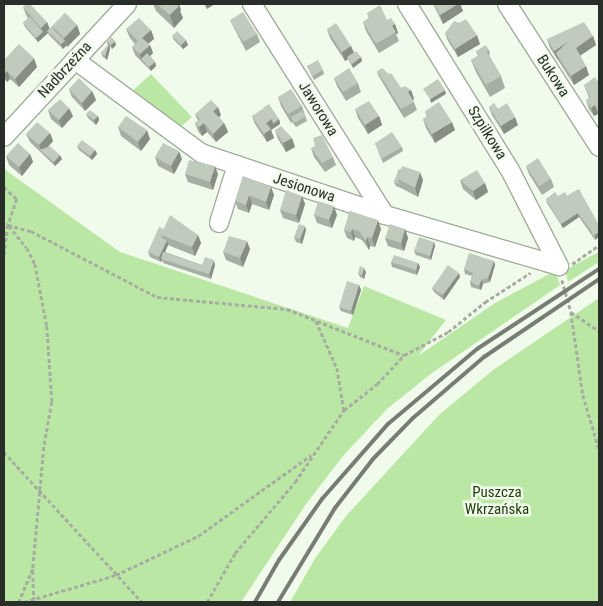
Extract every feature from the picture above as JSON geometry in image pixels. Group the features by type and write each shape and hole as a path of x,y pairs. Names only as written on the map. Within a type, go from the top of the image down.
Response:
{"street":[{"name":"Nadbrzeżna","path":"4,137 127,4"},
{"name":"Jaworowa","path":"252,4 385,215"},
{"name":"Szpilkowa","path":"407,4 510,170 559,266"},
{"name":"Bukowa","path":"507,4 599,147"},
{"name":"Jesionowa","path":"74,60 201,153 385,215 559,266"},
{"path":"219,223 237,165"}],"path":[{"path":"4,187 18,199 8,225 4,256"},
{"path":"8,225 31,231 156,297 287,309 404,355"},
{"path":"8,225 27,248 35,264 48,326 52,402 44,447 33,569 34,601"},
{"path":"599,245 578,261 559,266 571,312 583,395 599,449"},
{"path":"207,602 235,553 295,482 344,410 377,384 404,355 448,332 485,302 535,272"},
{"path":"571,312 599,331"},
{"path":"316,321 337,368 344,410"},
{"path":"4,452 142,602"},
{"path":"24,602 34,601 116,575 198,536 313,453"},
{"path":"19,602 33,569"}],"green space":[{"path":"151,74 192,117 177,130 129,94"},
{"path":"4,169 120,252 348,328 364,286 446,320 418,356 495,303 555,271 560,285 432,373 387,409 343,456 306,504 241,602 4,602"},
{"path":"599,252 599,262 568,282 565,270"},
{"name":"Puszcza Wkrzańska","path":"599,298 599,602 290,602 316,557 346,516 439,415 493,370"}],"building":[{"path":"26,4 30,4 47,22 41,28 23,7"},
{"path":"157,4 176,4 179,6 170,15"},
{"path":"434,4 458,4 440,15"},
{"path":"380,5 387,20 391,18 395,24 392,26 396,32 376,44 363,22 370,18 367,13"},
{"path":"243,12 257,34 243,42 230,20"},
{"path":"65,13 77,25 64,38 52,26"},
{"path":"30,17 43,32 36,38 23,23"},
{"path":"139,18 151,30 142,38 150,45 140,54 132,47 138,41 126,29"},
{"path":"466,19 477,35 455,49 445,33 454,21 459,23"},
{"path":"584,22 593,36 576,48 586,66 571,76 556,53 568,42 554,51 547,39"},
{"path":"336,23 351,46 342,52 327,29"},
{"path":"52,26 65,41 61,44 47,31"},
{"path":"177,31 186,40 181,45 172,36"},
{"path":"110,36 115,41 111,45 106,40"},
{"path":"19,44 34,58 15,79 7,71 4,74 4,60"},
{"path":"109,44 105,56 101,53"},
{"path":"486,45 489,50 479,55 476,51"},
{"path":"356,51 361,57 352,64 347,57"},
{"path":"486,51 501,76 486,85 471,60"},
{"path":"147,53 155,62 149,67 141,59"},
{"path":"318,60 323,70 312,76 307,66"},
{"path":"349,68 358,83 343,92 334,78"},
{"path":"382,68 389,74 382,78 383,81 377,71"},
{"path":"391,73 401,88 405,86 411,90 408,92 414,102 401,109 382,78"},
{"path":"595,77 599,83 598,111 595,105 591,108 586,100 590,98 584,85"},
{"path":"79,78 92,91 82,103 69,89"},
{"path":"438,79 445,90 430,99 423,89"},
{"path":"291,89 302,106 288,114 278,97"},
{"path":"60,99 69,108 59,120 48,110"},
{"path":"211,100 218,107 213,111 224,123 213,134 204,123 199,127 195,123 200,119 195,114"},
{"path":"369,101 379,116 365,125 355,109"},
{"path":"439,102 452,122 432,134 423,119 428,116 425,111"},
{"path":"494,103 498,109 507,103 515,117 501,126 489,107"},
{"path":"269,104 279,119 273,124 272,119 263,108"},
{"path":"264,108 272,119 266,123 271,129 264,134 252,116"},
{"path":"90,110 98,116 94,120 86,114"},
{"path":"302,111 306,116 294,123 291,117"},
{"path":"126,116 147,130 138,142 118,127"},
{"path":"37,122 50,133 39,145 26,134"},
{"path":"281,126 292,138 283,143 275,130"},
{"path":"392,132 402,147 381,159 375,143"},
{"path":"322,135 333,157 322,163 311,148 315,146 313,138"},
{"path":"82,140 95,150 90,156 77,146"},
{"path":"18,143 30,154 19,167 6,156"},
{"path":"163,143 179,151 171,166 155,157"},
{"path":"50,146 60,155 54,162 40,150"},
{"path":"538,158 551,179 539,186 526,166"},
{"path":"189,160 215,166 210,182 185,174"},
{"path":"402,166 420,172 415,188 398,179"},
{"path":"399,169 401,169 398,179 399,184 394,182"},
{"path":"477,170 485,183 473,191 460,180"},
{"path":"243,176 271,187 266,202 249,195 246,205 235,201"},
{"path":"579,189 599,225 599,232 594,235 578,213 561,224 546,199 555,192 558,196 565,192 567,196"},
{"path":"286,190 302,196 296,215 280,210"},
{"path":"318,201 334,206 329,220 314,215"},
{"path":"350,211 378,220 372,238 367,237 366,241 359,231 352,229 351,232 344,230"},
{"path":"170,215 198,235 192,247 161,235"},
{"path":"299,224 305,226 300,239 294,237"},
{"path":"390,224 405,229 401,243 385,238"},
{"path":"159,227 164,229 161,235 163,239 167,240 159,257 148,252"},
{"path":"229,236 247,241 240,258 223,252"},
{"path":"419,237 434,242 430,256 414,251"},
{"path":"163,252 202,265 205,257 214,260 209,274 161,259"},
{"path":"469,253 494,261 488,278 481,280 479,286 470,282 473,273 464,269"},
{"path":"394,255 418,263 416,270 391,262"},
{"path":"448,265 459,273 443,295 432,288"},
{"path":"360,266 364,268 362,275 358,273"},
{"path":"347,281 359,285 351,311 339,307"}],"railway":[{"path":"255,602 279,560 322,499 388,424 477,349 599,269"},
{"path":"278,602 335,508 373,459 413,418 484,357 599,279"}]}
